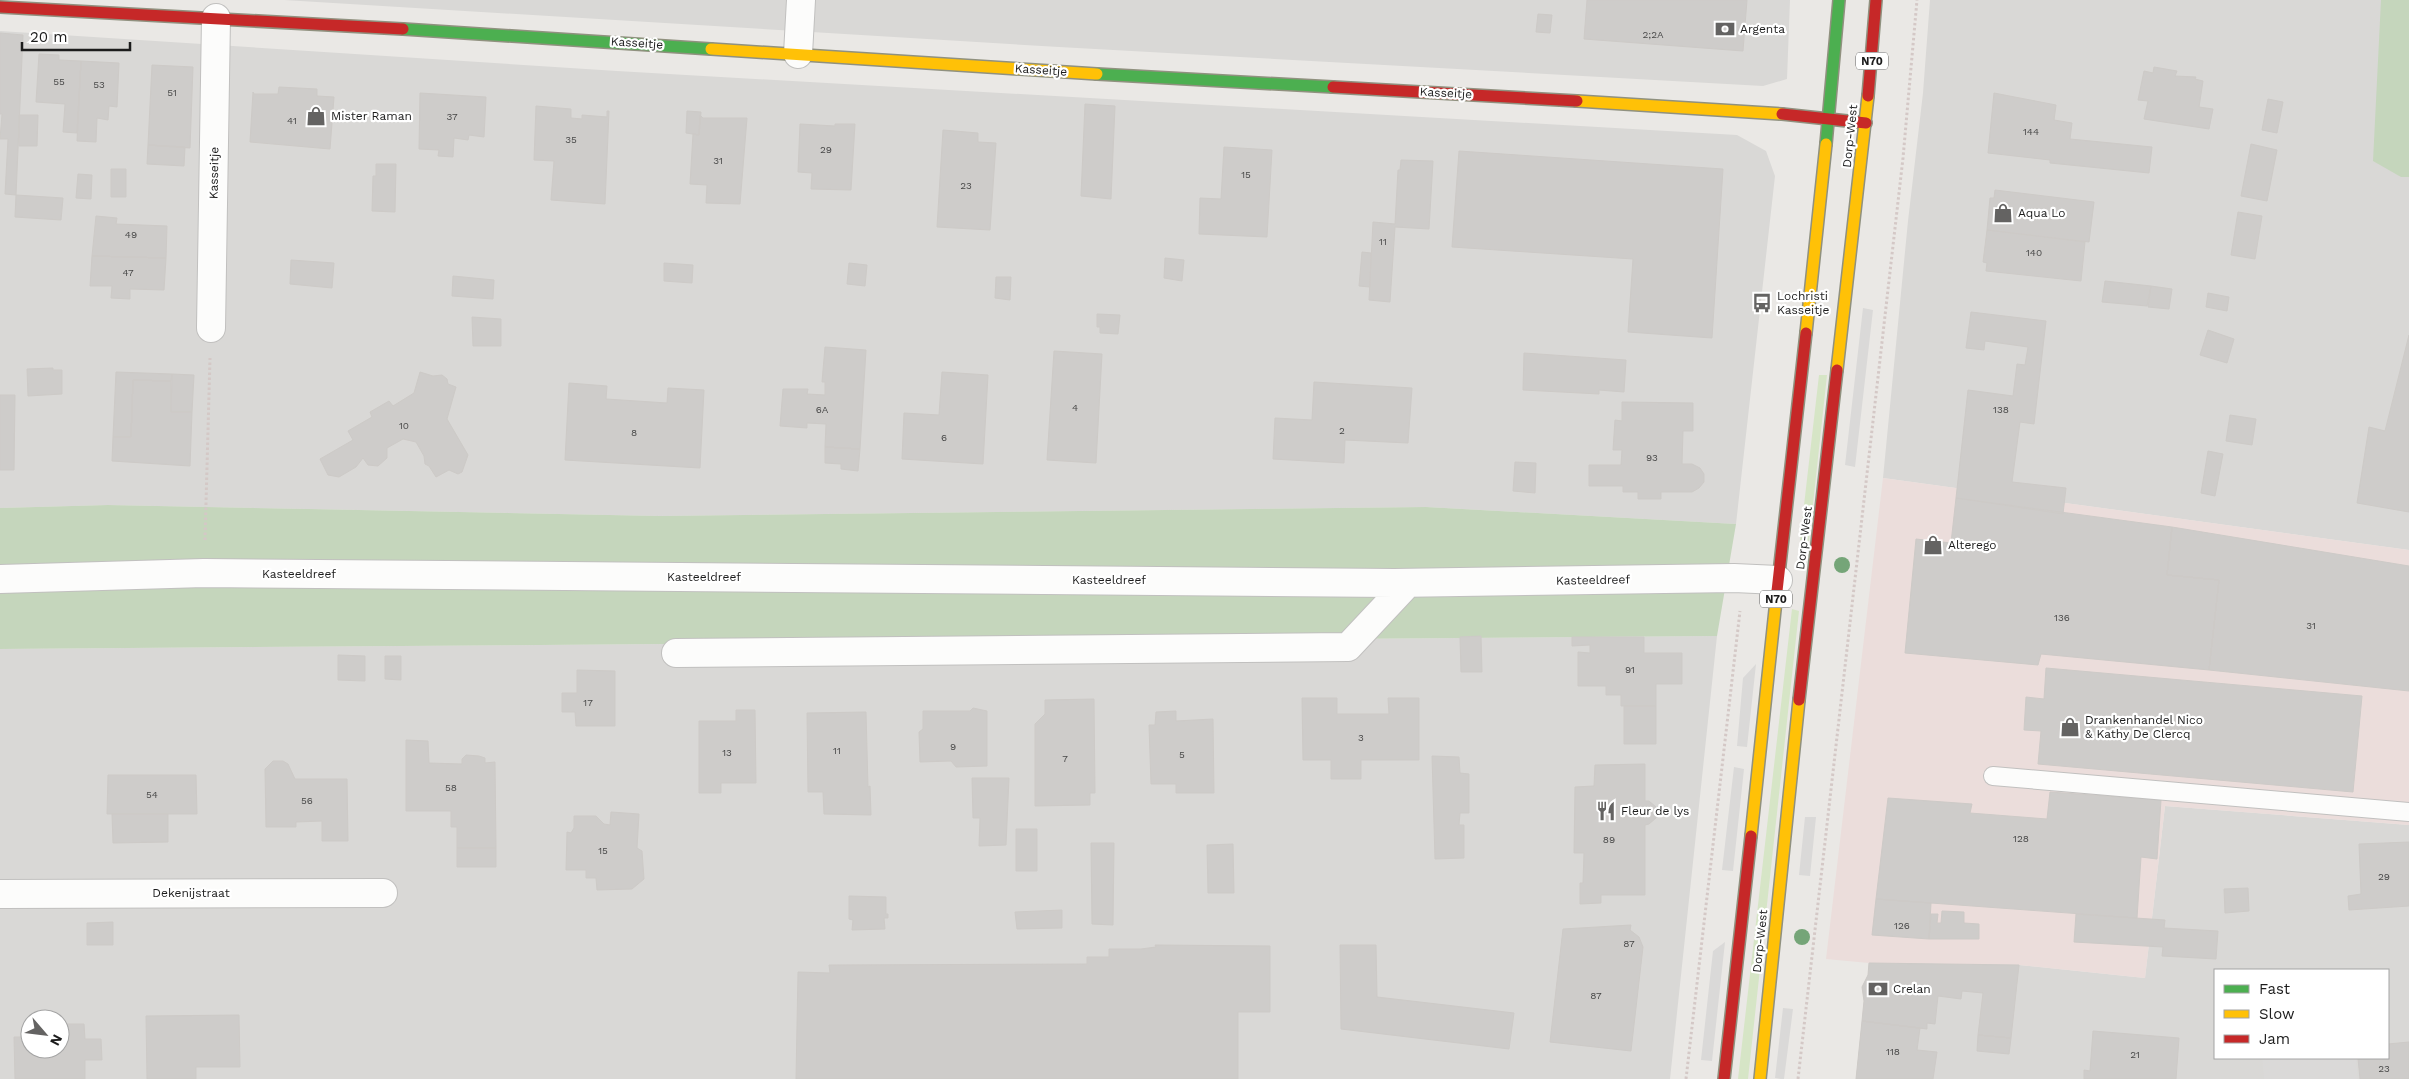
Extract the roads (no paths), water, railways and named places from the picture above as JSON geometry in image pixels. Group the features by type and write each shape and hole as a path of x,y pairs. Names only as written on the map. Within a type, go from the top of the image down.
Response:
{"main road":[{"name":"Dorp-West","path":"1724,1079 1829,119 1839,0"},
{"name":"Dorp-West","path":"1760,1079 1792,759 1866,123 1876,0"},
{"name":"Kasseitje","path":"0,7 216,18 1148,77 1768,112 1866,123"}],"street":[{"path":"798,54 801,0"},
{"name":"Kasseitje","path":"211,328 216,18"},
{"name":"Kasteeldreef","path":"0,579 204,573 1408,583 1734,578 1778,580"},
{"path":"676,653 1348,647 1408,583"},
{"name":"Dekenijstraat","path":"0,894 383,893"}],"lane":[{"path":"1993,776 2409,812"}],"place":[{"name":"Argenta","path":"1725,29"},
{"name":"Mister Raman","path":"316,116"},
{"name":"Aqua Lo","path":"2003,213"},
{"name":"Lochristi Kasseitje","path":"1762,303"},
{"name":"Alterego","path":"1933,545"},
{"name":"Drankenhandel Nico & Kathy De Clercq","path":"2070,727"},
{"name":"Fleur de lys","path":"1606,811"},
{"name":"Crelan","path":"1878,989"}]}
